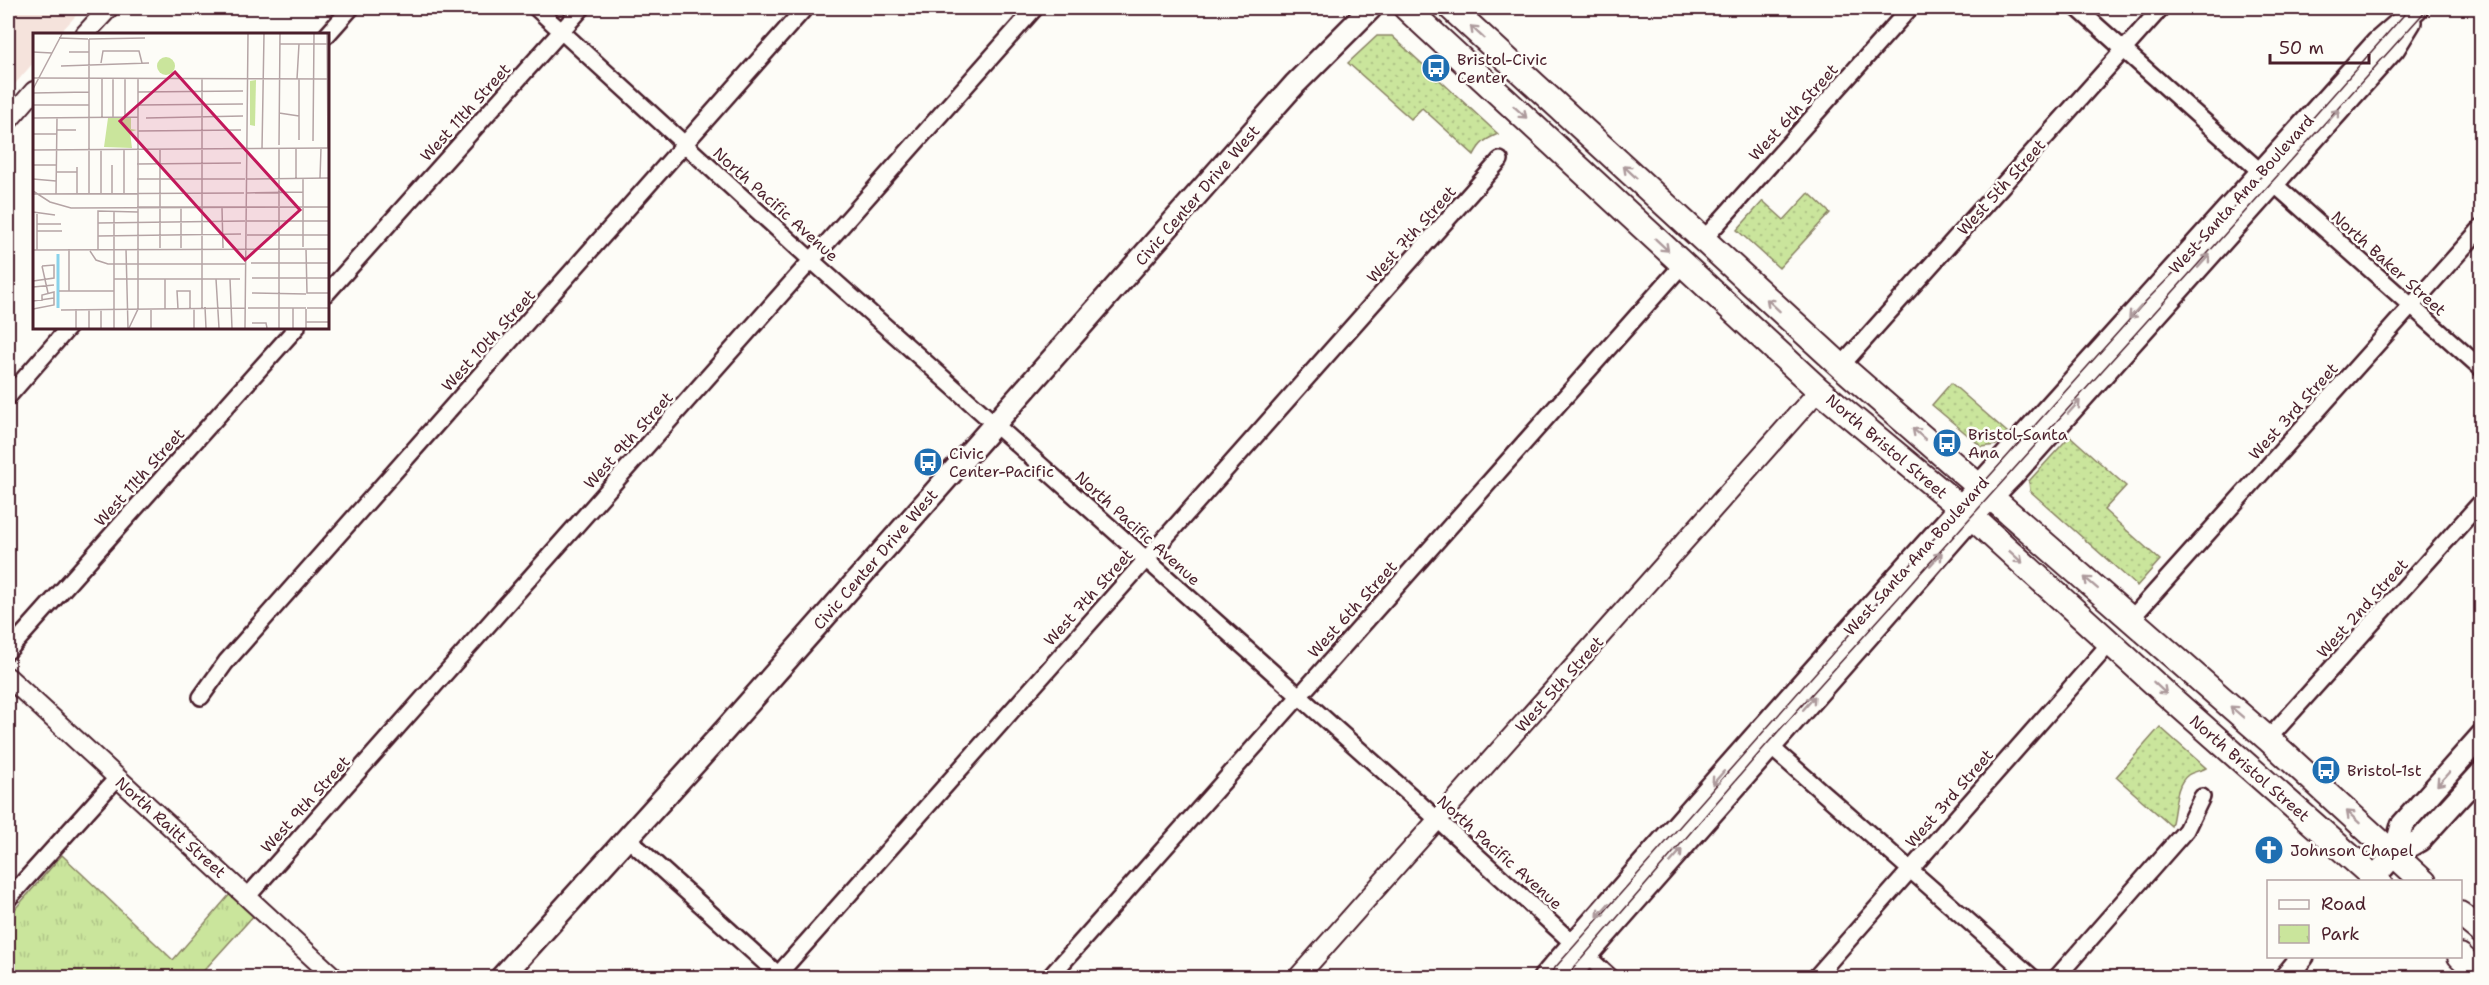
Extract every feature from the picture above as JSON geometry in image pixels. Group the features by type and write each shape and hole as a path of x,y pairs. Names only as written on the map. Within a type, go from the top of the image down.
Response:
{"main road":[{"name":"Civic Center Drive West","path":"501,978 732,721 1288,92 1371,8"},
{"name":"North Bristol Street","path":"1406,8 1819,390 1966,512 2374,880"},
{"name":"North Bristol Street","path":"1451,8 1841,366 2268,739 2422,880"},
{"name":"West Santa Ana Boulevard","path":"1567,978 1580,950 1828,653 1986,491 2267,178 2394,48 2418,8"},
{"name":"West Santa Ana Boulevard","path":"1544,978 1580,950 1771,747 1966,512"},
{"path":"2394,855 2402,825 2481,735"},
{"path":"2374,880 2394,855 2420,840 2481,772"},
{"path":"2462,916 2481,932"},
{"path":"2285,978 2302,958"},
{"path":"2461,958 2481,976"}],"street":[{"path":"86,33 108,8"},
{"path":"328,34 351,8"},
{"name":"North Pacific Avenue","path":"536,8 811,260 1438,820 1611,978"},
{"name":"West 11th Street","path":"328,292 582,8"},
{"name":"West 10th Street","path":"201,697 226,662 805,8"},
{"name":"West 9th Street","path":"247,897 1035,8"},
{"name":"West 6th Street","path":"1703,240 1910,8"},
{"name":"North Baker Street","path":"2077,8 2481,369"},
{"name":"West 5th Street","path":"1841,366 2161,8"},
{"path":"8,121 33,92"},
{"name":"West 7th Street","path":"778,976 1500,160"},
{"name":"West 3rd Street","path":"2131,619 2481,227"},
{"name":"West 6th Street","path":"1049,978 1683,264"},
{"path":"8,397 68,328"},
{"name":"West 11th Street","path":"8,651 296,328"},
{"name":"West 5th Street","path":"1297,978 1819,390"},
{"name":"West 2nd Street","path":"2268,739 2481,501"},
{"name":"West 3rd Street","path":"1815,978 2111,642"},
{"name":"North Raitt Street","path":"8,677 335,978"},
{"path":"1771,747 2033,978"},
{"path":"8,899 117,778"},
{"path":"2056,978 2186,830 2202,797"},
{"path":"626,837 778,976"}],"shaded area":[{"path":"8,8 83,8 60,33 33,33 33,63 8,92"}],"green space":[{"path":"1377,36 1392,36 1498,134 1484,142 1474,155 1422,108 1411,119 1348,63"},
{"path":"1809,193 1830,213 1779,268 1737,230 1763,201 1784,220"},
{"path":"1951,383 2007,432 1996,445 1982,447 1932,405"},
{"path":"2070,436 2126,486 2104,510 2160,560 2137,586 2030,491 2029,481"},
{"path":"2160,727 2206,768 2183,779 2171,826 2116,777"},
{"path":"62,855 173,960 231,893 255,914 198,977 8,978 8,917"}],"tram line":[{"path":"1546,978 1961,508 2146,301 2196,250 2410,8"},
{"path":"1565,978 1767,744 2428,8"}],"place":[{"name":"Bristol-Civic Center","path":"1436,68"},
{"name":"Bristol-Santa Ana","path":"1947,443"},
{"name":"Civic Center-Pacific","path":"928,462"},
{"name":"Bristol-1st","path":"2326,770"},
{"name":"Johnson Chapel","path":"2269,850"}]}
